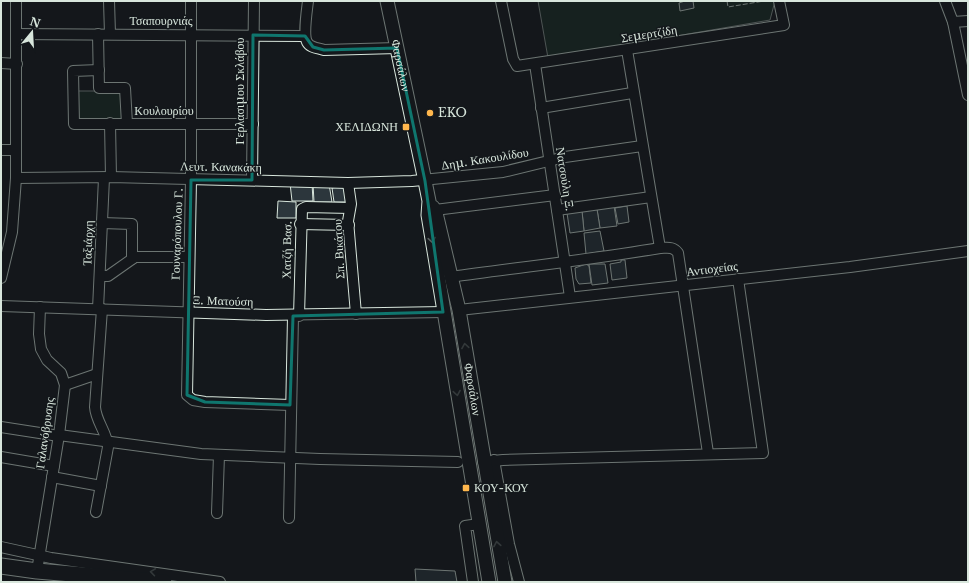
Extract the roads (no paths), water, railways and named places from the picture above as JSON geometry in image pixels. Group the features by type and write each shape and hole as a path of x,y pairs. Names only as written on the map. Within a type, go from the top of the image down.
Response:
{"highway":[{"path":"1,566 37,571 164,582"},
{"path":"37,571 79,582"}],"main road":[{"name":"Φαρσάλων","path":"387,1 425,181 459,310 489,461 505,582"},
{"name":"Φαρσάλων","path":"432,205 428,215 489,582"}],"street":[{"path":"1,278 12,232 16,178 16,1"},
{"path":"109,1 110,34"},
{"name":"Γουναρόπουλου Γ.","path":"191,1 191,180 187,312 187,395 193,400 205,402 290,405"},
{"name":"Γερλασιμου Σκλάβου","path":"252,180 254,1"},
{"path":"308,1 305,36 307,42 313,47 324,50 397,48"},
{"name":"Σεμερτζίδη","path":"501,1 513,59 517,66 784,25 779,1"},
{"path":"945,1 953,22 968,95"},
{"path":"953,22 968,21"},
{"name":"Τσαπουρνιάς","path":"16,34 305,36"},
{"path":"98,34 99,88 125,88 126,124"},
{"path":"626,50 632,93 660,248"},
{"path":"1,63 17,64"},
{"name":"Νατσούλη Ξ.","path":"535,64 566,262 570,297"},
{"name":"Κουλουρίου","path":"99,70 74,71 74,124 253,124"},
{"path":"541,108 632,93"},
{"name":"Ταξιάρχη","path":"108,442 95,413 102,223 107,178 110,123"},
{"name":"Δημ. Κακουλίδου","path":"425,181 503,172 549,161 642,146"},
{"path":"1,150 16,150"},
{"name":"Λευτ. Κανακάκη","path":"16,178 348,182 425,181"},
{"name":"Σπ. Βικάτου","path":"348,182 350,208 349,224 356,314"},
{"path":"432,205 555,194"},
{"path":"557,210 651,196"},
{"name":"Χατζή Βασ.","path":"289,518 290,405 301,211 306,207 350,208"},
{"path":"102,223 132,224 132,259"},
{"path":"300,224 349,224"},
{"path":"1,232 12,232"},
{"path":"450,277 660,248 671,248 678,253 708,454"},
{"name":"Αντιοχείας","path":"459,310 927,258 968,251"},
{"path":"100,276 108,276 132,259 138,257 189,257"},
{"path":"519,582 489,461 763,453 738,279"},
{"name":"Ξ. Ματούση","path":"1,306 40,306 296,316 443,312"},
{"name":"Γαλανόβρυσης","path":"37,571 59,435 65,385 61,373 47,360 41,349 39,334 40,306"},
{"path":"65,385 97,374"},
{"path":"1,427 163,450 219,455 458,462"},
{"path":"96,512 108,442"},
{"path":"217,513 219,455"},
{"path":"1,458 54,466"},
{"path":"52,477 101,486"},
{"path":"473,582 465,526 479,524"},
{"path":"1,547 39,556 220,582"}],"place":[{"name":"EKO","path":"430,113"},
{"name":"ΧΕΛΙΔΩΝΗ","path":"406,127"},
{"name":"ΚΟΥ-ΚΟΥ","path":"466,488"}]}
